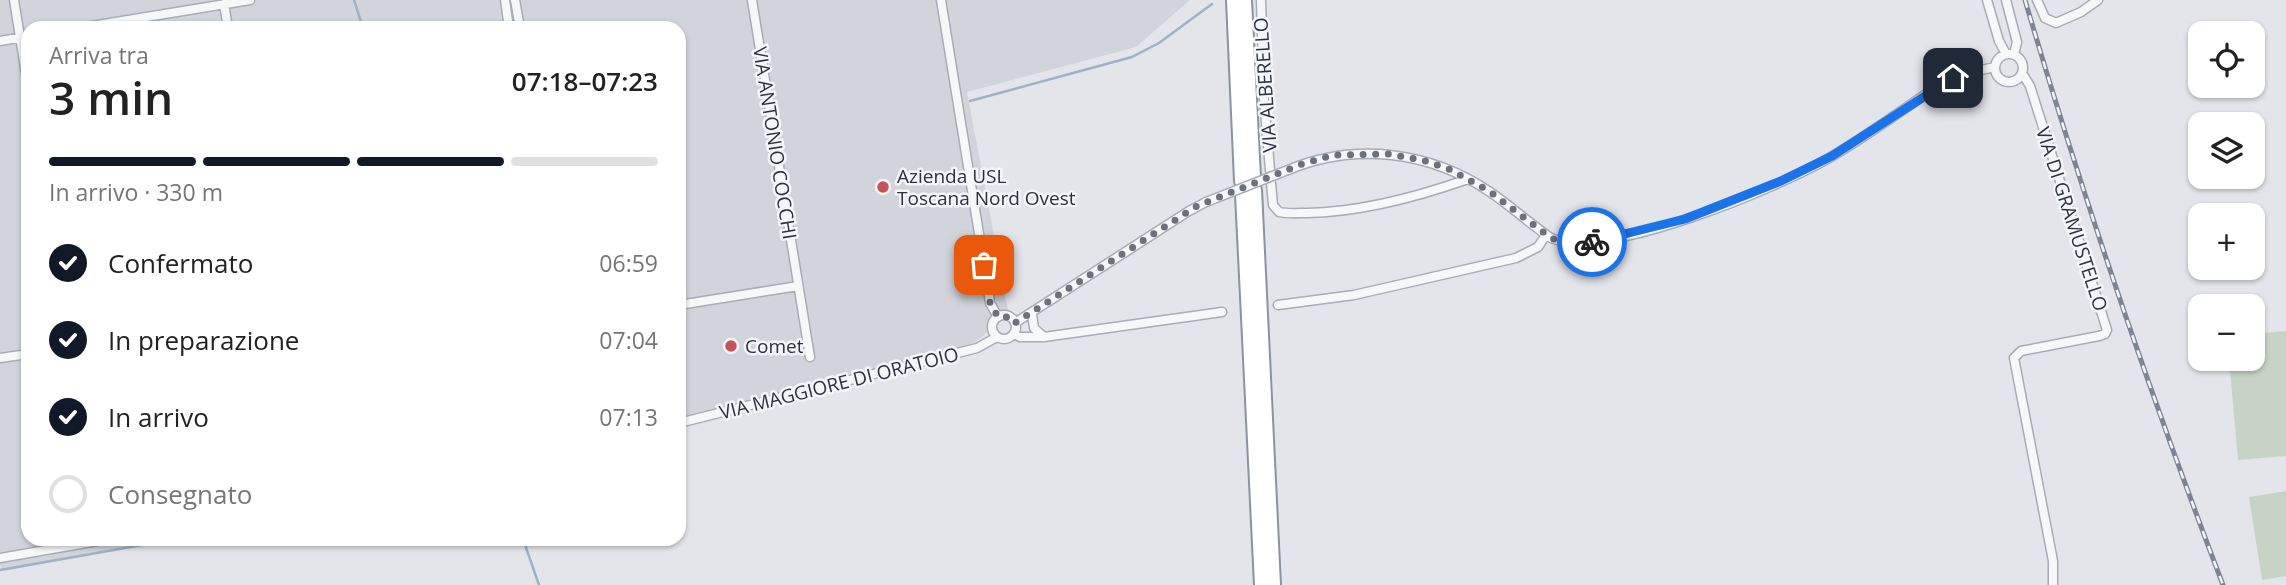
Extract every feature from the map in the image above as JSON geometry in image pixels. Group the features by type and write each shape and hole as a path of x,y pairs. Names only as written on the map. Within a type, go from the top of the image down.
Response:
{"highway":[{"path":"1234,0 1273,585"},
{"path":"1244,0 1262,585"}],"street":[{"path":"14,0 21,26"},
{"path":"113,21 192,5 250,0"},
{"path":"505,0 508,21"},
{"path":"515,0 519,21"},
{"name":"VIA ANTONIO COCCHI","path":"752,0 810,357"},
{"path":"941,0 990,303 998,317"},
{"name":"VIA ALBERELLO","path":"1261,0 1264,99 1270,170"},
{"path":"1987,0 1999,40 2010,55 2022,64 2022,73 2013,81 2004,81 1997,76 1994,67 1997,60 2010,55 2017,42 2006,0"},
{"path":"2038,0 2045,18 2056,23 2081,12 2098,0"},
{"path":"225,4 227,21"},
{"path":"0,41 21,38"},
{"path":"1015,323 1206,202 1334,155 1377,153 1422,160 1489,191 1546,234 1562,242 1588,243 1651,229 1696,215 1818,164 1953,78 1994,67"},
{"name":"VIA DI GRAMUSTELLO","path":"2022,73 2030,86 2107,330 2099,336 2021,351 2014,358 2053,561 2053,585"},
{"path":"1271,183 1273,205 1279,212 1314,213 1365,207 1468,179"},
{"path":"1278,305 1354,295 1516,258 1538,247 1546,234"},
{"path":"686,304 797,286"},
{"name":"VIA MAGGIORE DI ORATOIO","path":"686,421 977,348 997,337 1004,340 1014,334 1020,337 1044,337 1222,312"},
{"path":"1031,314 1034,328 1044,337"},
{"path":"998,317 1010,317 1015,323 1014,334"},
{"path":"997,337 992,326 998,317"},
{"path":"0,358 21,355"},
{"path":"0,558 64,546"}],"shaded area":[{"path":"0,0 1190,0 1136,47 967,92 1008,310 982,337 973,343 892,366 686,418 686,21 21,21 21,546 140,546 3,571 0,565"}],"green space":[{"path":"2286,331 2286,456 2238,460 2230,371 2265,371 2265,333"},
{"path":"2286,491 2286,576 2262,580 2249,497"}],"waterway":[{"path":"354,0 361,21"},
{"path":"970,101 1132,57 1159,43 1212,4"},
{"path":"0,570 136,546"},
{"path":"525,546 539,585"}],"railway":[{"path":"2025,0 2118,295 2223,585"}],"way so far":[{"path":"984,265 990,303 998,317 1010,317 1015,323 1197,206 1302,164 1345,154 1397,155 1449,169 1489,191 1551,238 1562,242 1592,242"}],"place":[{"name":"Azienda USL Toscana Nord Ovest","path":"883,187"},
{"name":"Comet","path":"731,346"}],"route":[{"path":"1592,242 1685,219 1781,181 1832,156 1953,78"}]}
